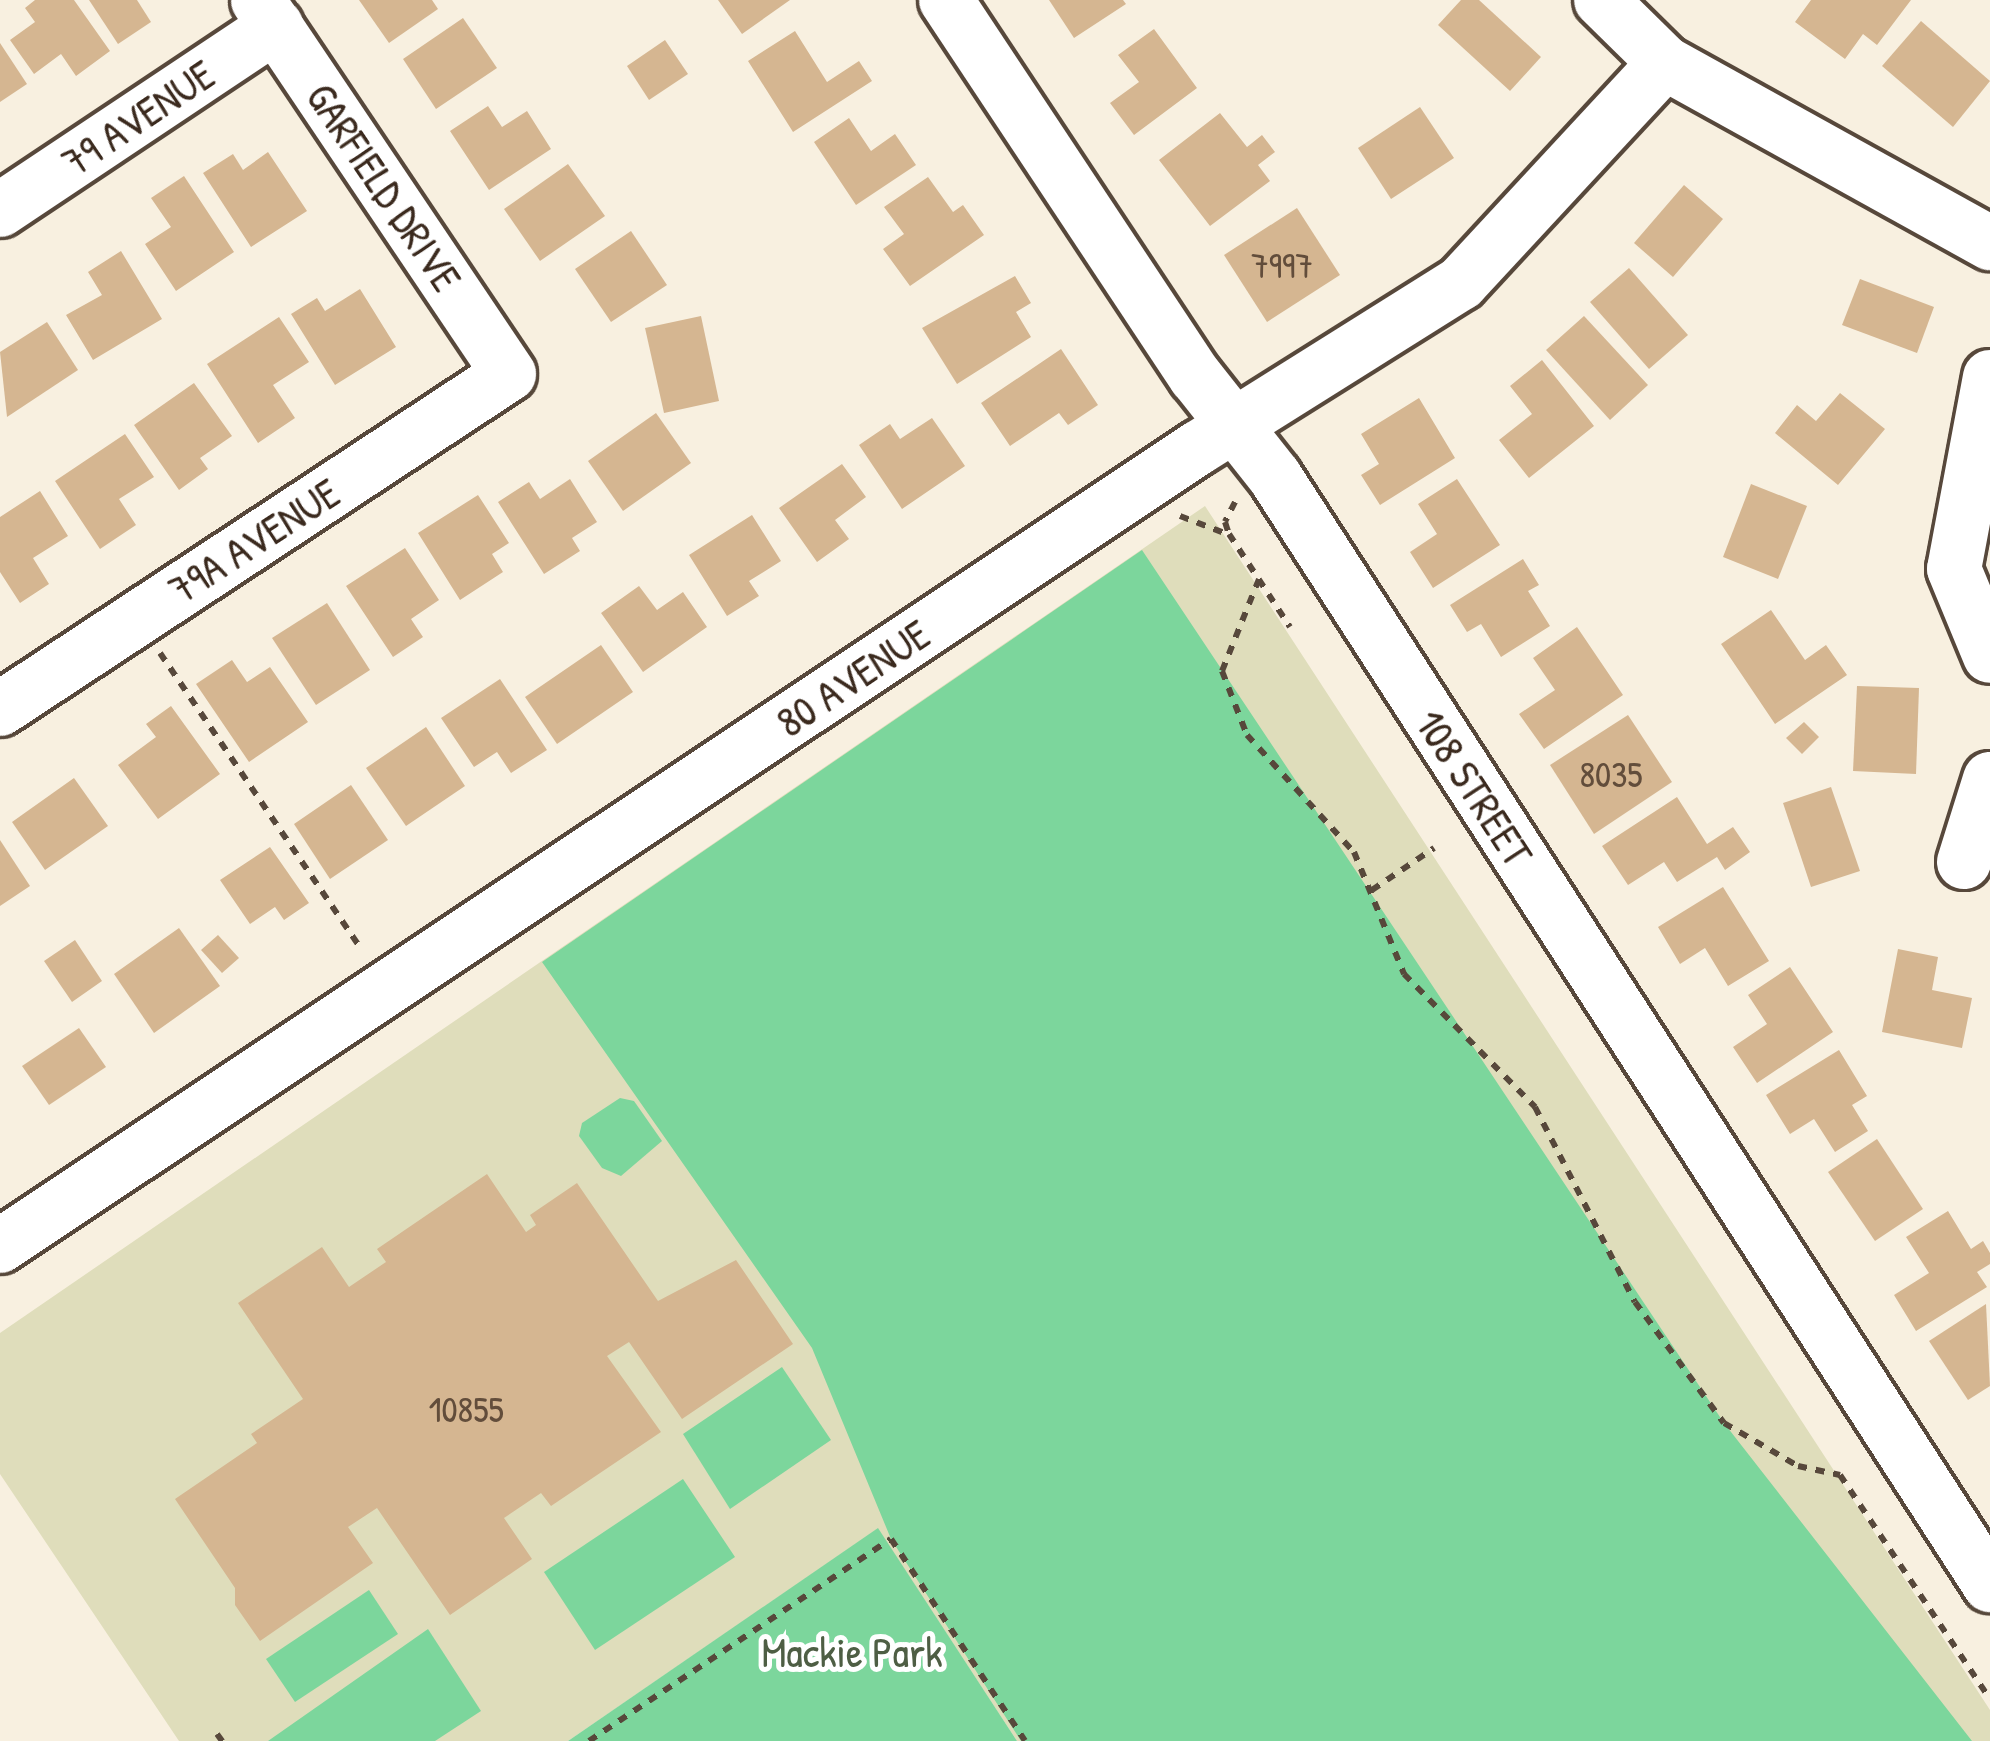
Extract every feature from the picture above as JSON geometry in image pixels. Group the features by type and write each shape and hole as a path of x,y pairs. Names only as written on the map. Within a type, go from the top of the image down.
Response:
{"street":[{"name":"108 STREET","path":"946,0 1235,425 1990,1585"},
{"path":"1600,0 1664,63 1990,243"},
{"name":"79 AVENUE","path":"0,210 267,13"},
{"name":"GARFIELD DRIVE","path":"267,13 509,374"},
{"name":"80 AVENUE","path":"0,1246 1235,425 1461,283 1511,238 1664,63"},
{"name":"79A AVENUE","path":"0,709 509,374"},
{"path":"1990,377 1954,569 1990,656"},
{"path":"1964,862 1990,779"}],"path":[{"path":"1229,534 1234,493"},
{"path":"1180,516 1229,534 1290,627"},
{"path":"1259,579 1222,671 1246,736 1341,833 1371,891 1404,974 1535,1107 1635,1302 1724,1423 1798,1466 1840,1475 1990,1699"},
{"path":"154,644 364,953"},
{"path":"1371,891 1434,848"},
{"path":"590,1741 891,1539 1025,1741"}],"shaded area":[{"path":"1205,506 1990,1710 1990,1741 1017,1741 878,1529 568,1741 179,1741 0,1474 0,1333"}],"green space":[{"path":"1142,550 1724,1423 1972,1741 1021,1741 891,1539 812,1348 542,962"},
{"path":"620,1098 634,1101 662,1141 621,1176 602,1168 579,1136 582,1123"},
{"path":"782,1367 831,1440 730,1509 683,1434"},
{"path":"683,1479 735,1557 595,1650 544,1572"},
{"name":"Mackie Park","path":"878,1528 1017,1741 568,1741"},
{"path":"369,1590 398,1634 295,1702 266,1659"},
{"path":"428,1629 481,1711 435,1741 268,1741"}],"building":[{"path":"35,0 74,0 110,51 76,76 61,54 34,74 10,40 35,22 25,8"},
{"path":"89,0 137,0 151,22 118,44"},
{"path":"359,0 432,0 438,9 389,43"},
{"path":"718,0 790,0 742,34"},
{"path":"1049,0 1123,0 1126,4 1074,38"},
{"path":"1461,0 1479,0 1541,57 1510,91 1438,25"},
{"path":"1811,0 1911,0 1877,45 1863,34 1845,59 1795,22"},
{"path":"463,18 497,68 436,109 403,59"},
{"path":"1921,21 1990,81 1953,127 1882,66"},
{"path":"1154,29 1197,88 1134,135 1110,103 1139,82 1118,55"},
{"path":"795,31 827,82 859,61 872,81 793,132 748,61"},
{"path":"665,40 688,74 649,100 627,66"},
{"path":"0,43 27,84 0,102"},
{"path":"488,106 502,127 527,111 551,149 489,190 450,131"},
{"path":"1420,107 1454,158 1391,199 1358,148"},
{"path":"1220,113 1247,147 1262,135 1275,152 1258,165 1270,181 1210,226 1159,160"},
{"path":"849,118 871,151 895,134 916,165 856,205 814,142"},
{"path":"268,152 307,211 251,247 203,173 233,154 243,170"},
{"path":"568,164 605,216 540,261 504,209"},
{"path":"184,176 234,252 176,291 145,244 171,227 151,198"},
{"path":"928,177 953,212 963,205 984,235 910,286 883,249 904,234 884,207"},
{"path":"1684,185 1723,219 1673,277 1634,243"},
{"path":"1297,208 1340,275 1267,322 1224,255"},
{"path":"631,231 667,285 611,322 575,269"},
{"path":"121,251 162,319 93,360 66,315 102,295 88,272"},
{"path":"1629,268 1688,335 1649,369 1590,302"},
{"path":"1015,276 1031,303 1016,312 1031,337 957,384 922,328"},
{"path":"1860,279 1934,307 1917,353 1842,325"},
{"path":"360,289 396,347 335,385 291,314 317,298 325,311"},
{"path":"701,316 719,401 664,413 645,328"},
{"path":"1584,316 1648,385 1610,420 1546,350"},
{"path":"279,317 309,362 273,385 295,418 258,443 207,364"},
{"path":"47,322 78,370 7,417 0,352"},
{"path":"1061,349 1098,405 1068,425 1059,413 1010,446 981,403"},
{"path":"1542,360 1594,426 1529,478 1499,440 1532,414 1510,386"},
{"path":"194,383 232,436 200,458 208,469 179,490 134,425"},
{"path":"1840,393 1885,429 1838,485 1775,433 1797,405 1816,421"},
{"path":"1419,398 1455,458 1380,505 1361,475 1379,464 1361,434"},
{"path":"656,413 691,463 623,511 588,461"},
{"path":"932,418 965,466 902,509 859,445 890,424 900,439"},
{"path":"125,434 154,477 119,499 136,525 100,549 55,481"},
{"path":"842,464 866,497 835,520 849,539 817,562 779,508"},
{"path":"570,479 597,522 572,538 580,551 544,574 498,502 529,482 540,499"},
{"path":"1457,479 1500,545 1433,588 1410,552 1437,534 1418,504"},
{"path":"1751,484 1807,506 1778,579 1723,557"},
{"path":"40,491 68,536 33,558 49,584 20,603 0,572 0,517"},
{"path":"478,495 509,543 492,554 503,572 460,600 418,533"},
{"path":"752,515 781,561 749,581 759,596 727,616 689,555"},
{"path":"405,548 439,600 411,619 423,637 393,657 346,586"},
{"path":"1523,559 1539,585 1528,591 1550,626 1501,657 1481,624 1467,632 1450,605"},
{"path":"639,586 657,610 683,592 707,627 643,672 601,613"},
{"path":"327,603 370,670 316,705 272,638"},
{"path":"1771,610 1805,660 1826,645 1847,675 1775,724 1721,644"},
{"path":"1577,627 1623,695 1544,749 1519,714 1555,690 1533,658"},
{"path":"601,645 633,692 557,744 525,697"},
{"path":"232,660 247,682 270,667 308,722 249,762 196,684"},
{"path":"500,679 547,750 511,773 497,752 474,767 441,718"},
{"path":"1857,686 1919,688 1916,774 1853,771"},
{"path":"171,706 220,774 158,819 118,765 156,737 146,724"},
{"path":"1628,715 1672,782 1594,834 1550,765"},
{"path":"1804,722 1819,737 1802,754 1786,738"},
{"path":"426,727 465,786 406,826 366,768"},
{"path":"74,778 108,826 45,870 12,822"},
{"path":"351,785 388,840 330,879 294,824"},
{"path":"1831,787 1860,871 1811,887 1783,803"},
{"path":"1677,797 1707,844 1733,827 1750,852 1725,870 1717,857 1677,882 1664,862 1628,885 1602,846"},
{"path":"0,840 30,886 0,906"},
{"path":"270,847 309,903 284,920 275,907 250,924 220,880"},
{"path":"1723,887 1769,961 1728,986 1705,948 1680,964 1658,927"},
{"path":"179,928 220,986 154,1033 114,974"},
{"path":"218,935 239,958 222,973 201,950"},
{"path":"75,940 102,981 72,1002 44,961"},
{"path":"1898,949 1938,957 1932,990 1972,998 1962,1048 1882,1032"},
{"path":"1790,967 1833,1032 1757,1083 1733,1047 1767,1024 1748,995"},
{"path":"79,1028 106,1067 49,1105 22,1066"},
{"path":"1839,1050 1867,1096 1852,1105 1868,1131 1835,1152 1814,1119 1790,1134 1766,1095"},
{"path":"1877,1139 1923,1209 1875,1241 1828,1172"},
{"path":"487,1174 526,1232 536,1225 530,1215 577,1183 658,1301 736,1260 793,1344 682,1419 629,1342 607,1356 661,1432 551,1506 541,1493 504,1518 532,1559 450,1615 377,1508 348,1527 373,1563 260,1641 235,1605 235,1588 175,1499 257,1443 251,1434 303,1399 238,1303 322,1247 349,1287 386,1262 377,1249"},
{"path":"1948,1211 1971,1249 1983,1241 1990,1253 1990,1264 1977,1272 1987,1287 1916,1331 1894,1295 1929,1273 1906,1237"},
{"path":"1986,1304 1990,1386 1968,1400 1929,1341"}]}
